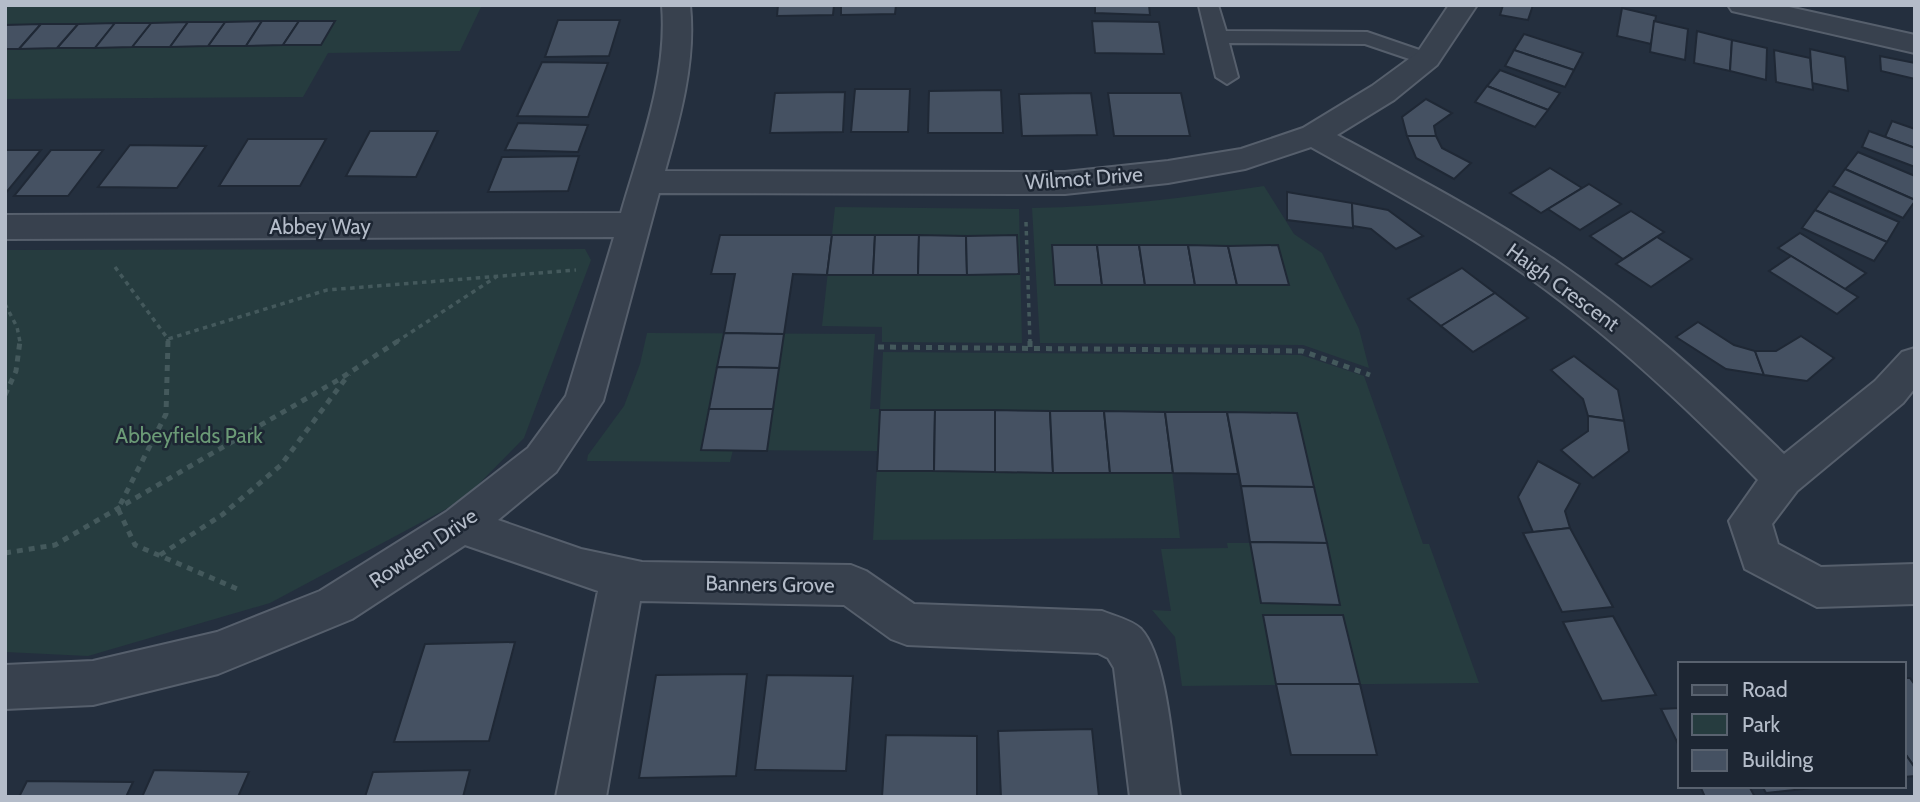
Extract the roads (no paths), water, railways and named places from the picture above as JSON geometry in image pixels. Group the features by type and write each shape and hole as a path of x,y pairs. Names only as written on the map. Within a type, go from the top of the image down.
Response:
{"street":[{"name":"Rowden Drive","path":"5,687 93,683 218,653 337,605 461,525 542,460 584,401 668,105 678,26 676,5"},
{"name":"Wilmot Drive","path":"648,182 1065,183 1168,172 1245,159 1314,135 1383,93 1427,59 1463,5"},
{"path":"1742,5 1915,44"},
{"name":"Haigh Crescent","path":"1314,135 1504,244 1615,325 1725,421 1783,479"},
{"name":"Abbey Way","path":"5,227 635,225"},
{"path":"1915,362 1889,392 1783,479 1750,521 1760,556 1817,587 1915,584"},
{"name":"Banners Grove","path":"461,525 581,568 642,582 852,585 907,624 1102,632 1124,643 1136,662 1155,797"},
{"path":"581,797 623,577"}],"lane":[{"path":"1209,5 1227,77"},
{"path":"1218,37 1367,38 1427,59"}],"park label":[{"name":"Abbeyfields Park","path":"189,435"}]}
